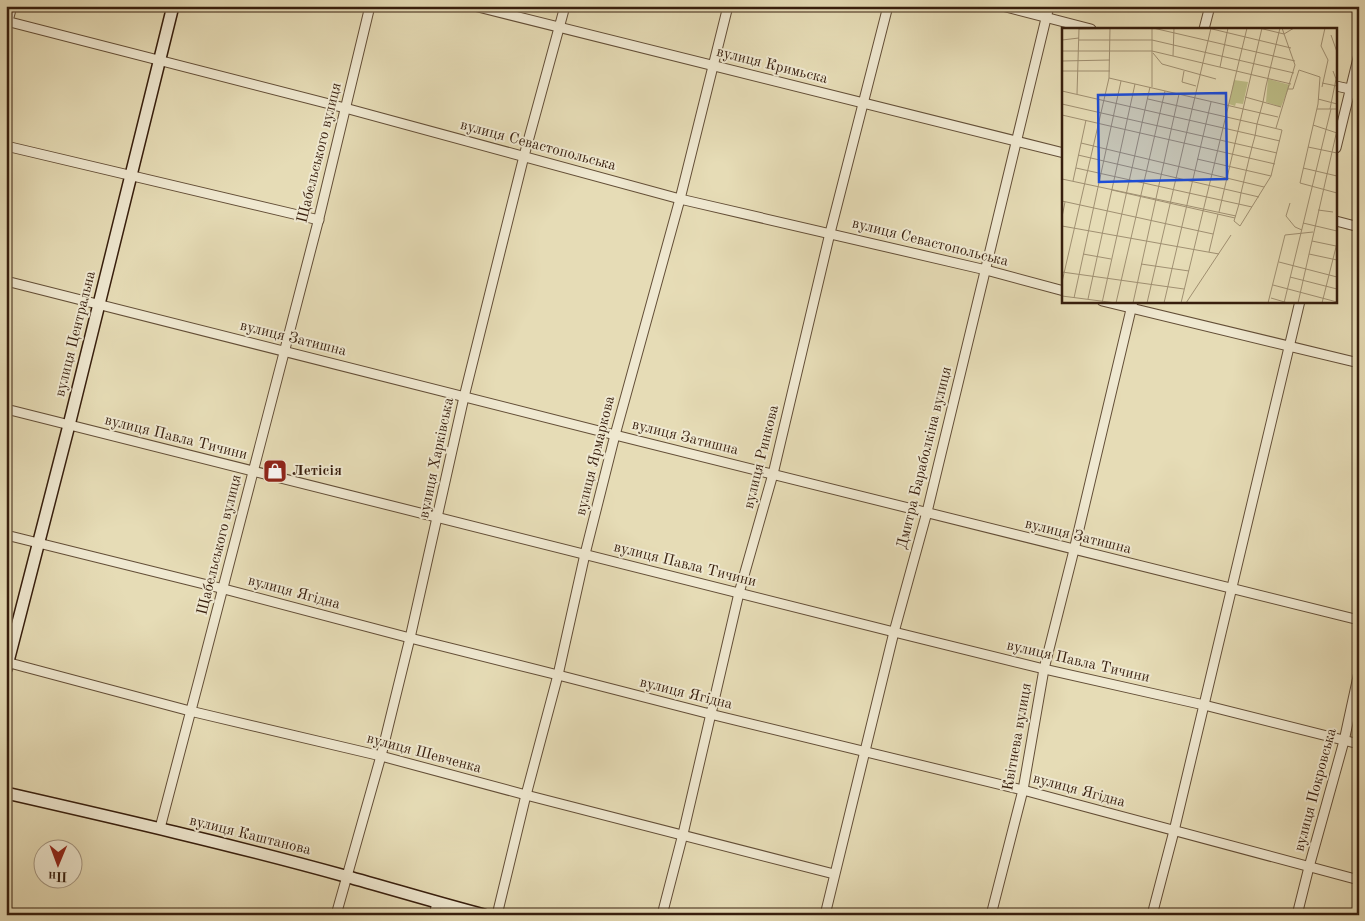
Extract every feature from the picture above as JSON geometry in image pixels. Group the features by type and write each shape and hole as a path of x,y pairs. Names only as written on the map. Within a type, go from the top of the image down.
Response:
{"main road":[{"name":"вулиця Центральна","path":"7,665 173,6"},
{"name":"вулиця Каштанова","path":"6,793 160,828 346,876 436,909 484,915"}],"street":[{"path":"7,23 12,6"},
{"name":"Щабельського вулиця","path":"160,828 319,220 370,6"},
{"name":"вулиця Кримьска","path":"474,6 1062,152"},
{"name":"вулиця Харківська","path":"336,915 381,756 438,517 464,397 524,156 565,6"},
{"name":"вулиця Ярмаркова","path":"496,915 558,674 585,554 615,436 680,199 728,6"},
{"name":"вулиця Ринкова","path":"662,915 683,834 739,593 773,474 830,233 888,6"},
{"path":"1002,6 1087,28"},
{"name":"Дмитра Бараболкіна вулиця","path":"825,915 894,632 927,512 1049,6"},
{"path":"1204,28 1210,6"},
{"name":"вулиця Севастопольська","path":"7,23 345,108 680,199 986,270 1062,290"},
{"path":"1338,142 1355,90 1359,54"},
{"path":"1338,86 1355,90"},
{"path":"6,146 319,220"},
{"path":"1338,222 1359,227"},
{"name":"вулиця Затишна","path":"6,281 615,436 1359,620"},
{"path":"1110,302 1132,305 1359,363"},
{"path":"1152,915 1174,831 1300,302"},
{"name":"Квітнева вулиця","path":"991,915 1023,790 1044,669 1132,305"},
{"name":"вулиця Павла Тичини","path":"6,409 894,632 1359,744"},
{"name":"вулиця Ягідна","path":"6,535 710,714 1023,790 1359,880"},
{"name":"вулиця Шевченка","path":"7,665 381,756 834,874"},
{"name":"вулиця Покровська","path":"1298,915 1309,867 1344,741 1359,672"}],"place":[{"name":"Летісія","path":"275,471"}]}
